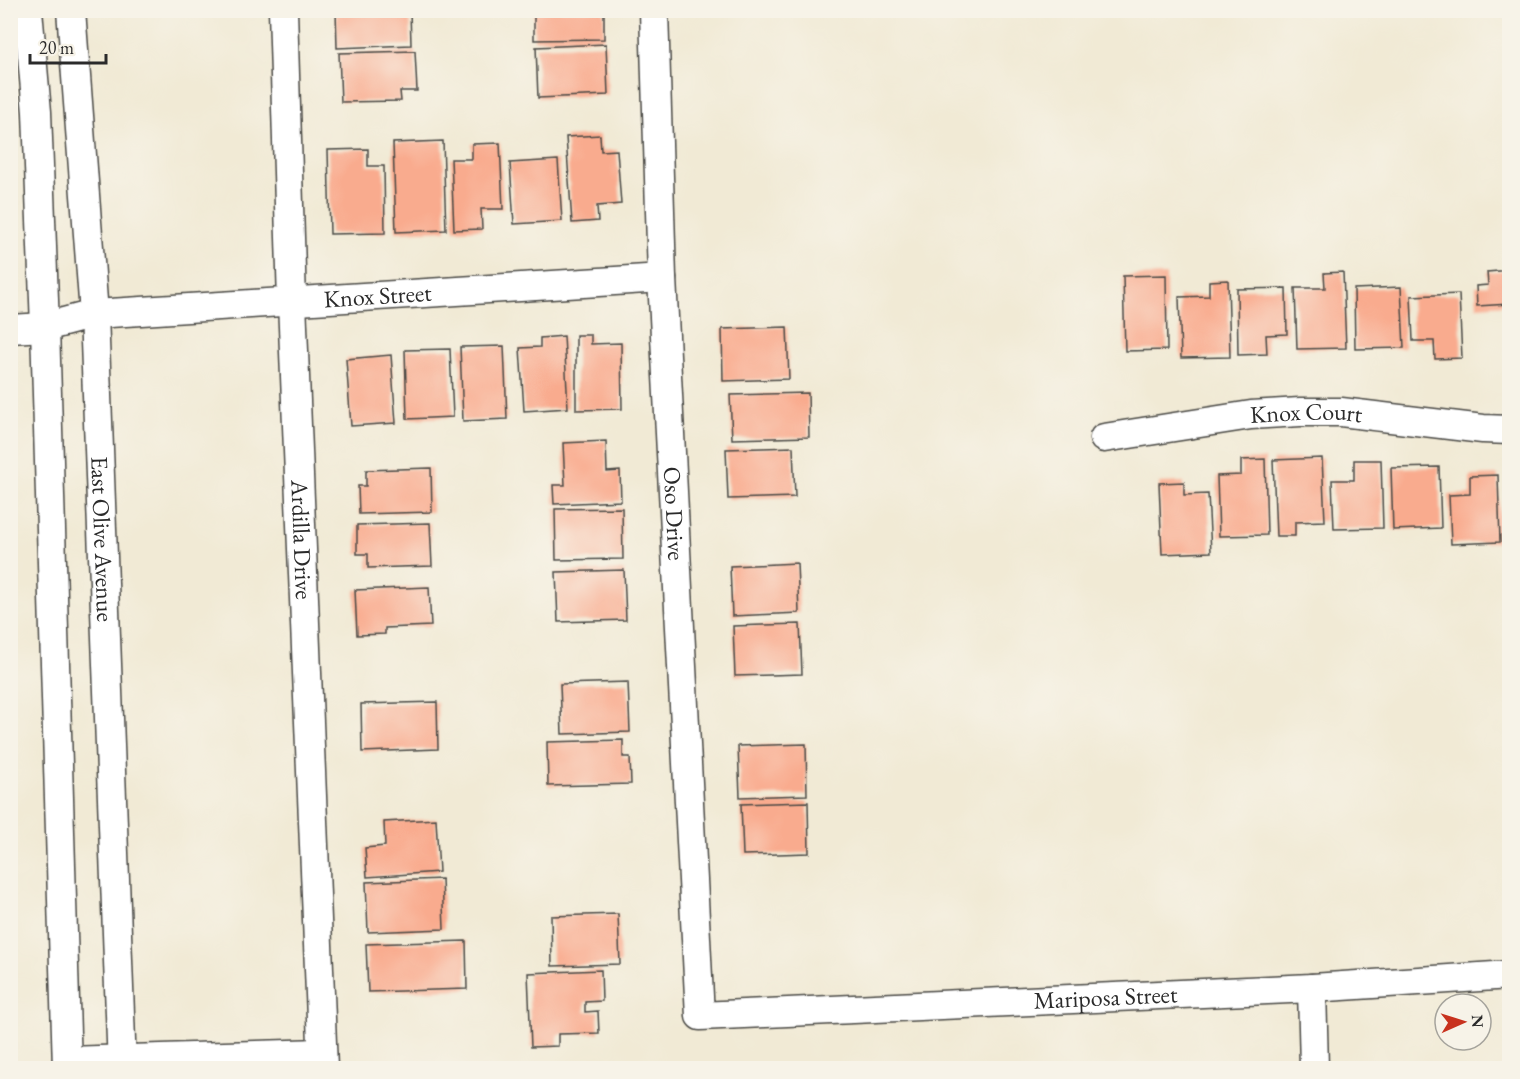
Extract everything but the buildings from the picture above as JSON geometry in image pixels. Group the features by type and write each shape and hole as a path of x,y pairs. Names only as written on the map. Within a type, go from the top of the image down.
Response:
{"street":[{"name":"East Olive Avenue","path":"28,10 37,112 45,327 67,1065"},
{"name":"East Olive Avenue","path":"71,10 94,314 122,1064"},
{"name":"Ardilla Drive","path":"282,10 322,1061"},
{"name":"Oso Drive","path":"654,10 662,278 700,1017"},
{"name":"Knox Street","path":"10,329 45,327 94,314 662,278"},
{"name":"Knox Court","path":"1104,438 1251,415 1300,412 1341,412 1509,430"},
{"name":"Mariposa Street","path":"700,1017 1312,988 1509,975"},
{"path":"1312,988 1314,1068"},
{"path":"67,1065 322,1061"}]}
